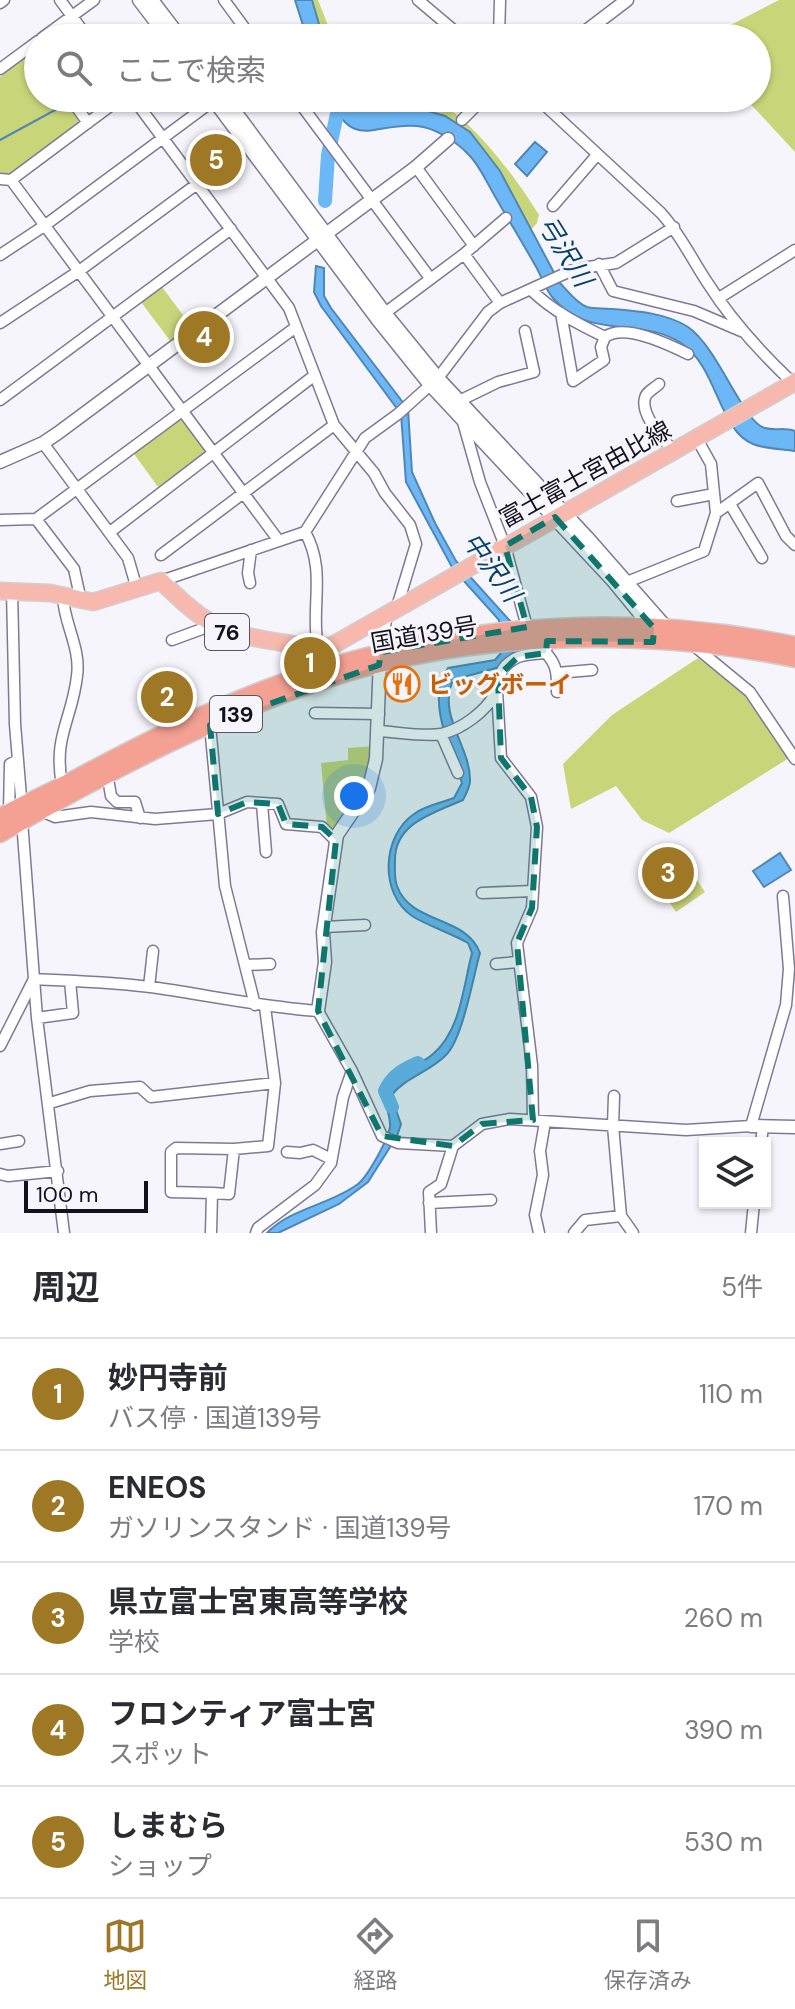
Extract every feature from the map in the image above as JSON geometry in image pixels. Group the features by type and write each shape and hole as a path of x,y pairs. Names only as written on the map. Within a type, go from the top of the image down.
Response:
{"highway":[{"name":"国道139号","path":"525,632 547,647 658,633 691,643 795,659"},
{"name":"国道139号","path":"10,824 62,785 104,762 246,696 304,675 525,632 658,633 795,645"},
{"name":"国道139号","path":"10,824 210,725 380,658"}],"main road":[{"name":"富士富士宮由比線","path":"318,649 333,645 794,383"},
{"path":"6,591 50,593 93,602 161,581"},
{"name":"76","path":"161,581 208,623 239,636 318,649"}],"street":[{"path":"60,0 78,24"},
{"path":"61,24 94,0"},
{"path":"139,0 157,24"},
{"path":"152,0 170,24"},
{"path":"224,0 242,24"},
{"path":"418,0 446,24"},
{"path":"499,24 500,0"},
{"path":"595,24 627,0"},
{"path":"0,69 24,51"},
{"path":"80,112 88,123"},
{"path":"103,112 6,179 79,271 279,541"},
{"path":"144,112 289,308 334,425 374,473 414,534 416,544 392,610 380,658 379,731 369,788 342,824 336,841 324,927 325,962 318,1011 352,1071 382,1136 400,1143 453,1146"},
{"path":"0,255 199,112"},
{"path":"227,112 434,382 459,401 658,633"},
{"path":"306,112 430,278"},
{"path":"462,120 470,112"},
{"path":"552,112 674,227 743,332 794,383"},
{"path":"0,462 43,443 416,167 448,139"},
{"path":"553,206 597,155"},
{"path":"416,167 474,246"},
{"path":"0,323 79,271 197,184"},
{"path":"385,313 506,218"},
{"path":"161,581 305,532 365,438 396,416 434,382 476,325 500,303 563,274 599,264 616,263 674,227"},
{"path":"0,400 231,229"},
{"path":"322,237 385,313 463,422 627,582 658,633"},
{"path":"719,298 795,250"},
{"path":"464,254 500,303"},
{"path":"599,264 613,291 694,311 743,332"},
{"path":"537,287 561,313 605,337"},
{"path":"561,313 573,381 604,360 601,347 605,337 612,332 662,341 688,354"},
{"path":"0,520 36,519 296,327"},
{"path":"459,401 498,382 534,372 525,331"},
{"path":"110,532 315,375"},
{"path":"659,384 648,393 646,408 650,420 674,452"},
{"path":"463,422 480,482 505,546 525,632"},
{"path":"161,555 334,425"},
{"path":"627,582 704,551 716,513 711,464 697,439"},
{"path":"43,443 128,558 137,589"},
{"path":"716,513 758,483 786,536 795,545"},
{"path":"677,501 714,494"},
{"path":"730,504 762,558"},
{"path":"36,519 74,569 81,601"},
{"path":"305,532 315,549 317,565 318,649"},
{"path":"250,583 251,550"},
{"path":"6,591 21,797"},
{"path":"62,785 59,745 78,673 75,644 65,618 63,597"},
{"path":"172,640 202,629 208,623"},
{"path":"691,643 750,692 795,759"},
{"path":"539,1233 535,1215 543,1175 539,1121 517,962 517,943 532,908 537,827 531,797 501,758 498,676 518,657 547,647 557,673 557,692"},
{"path":"557,673 592,670"},
{"path":"379,731 441,734 476,716 497,691"},
{"path":"315,713 379,714"},
{"path":"210,725 225,886 260,1006 275,1083 268,1146 176,1148 171,1152 171,1192 229,1194 234,1149"},
{"path":"441,734 458,773"},
{"path":"18,760 10,764 10,824 26,882 37,1018 64,1233"},
{"path":"109,784 111,796 117,802 135,802 140,818"},
{"path":"41,811 55,817 91,812 140,818 218,814 247,802 278,804 286,824 322,827 336,841"},
{"path":"262,804 266,852"},
{"path":"482,893 532,891"},
{"path":"760,1137 757,1126 786,1005 790,909 783,896"},
{"path":"324,927 365,925"},
{"path":"149,987 153,951"},
{"path":"496,964 517,962"},
{"path":"246,965 270,964"},
{"path":"34,979 149,987 260,1006 318,1011"},
{"path":"0,1046 34,979"},
{"path":"37,1018 73,1013 70,981"},
{"path":"256,1233 258,1228 315,1185 331,1159 343,1097 352,1071"},
{"path":"50,1103 90,1091 140,1087 151,1097 275,1083"},
{"path":"614,1096 613,1126 621,1216 633,1233"},
{"path":"428,1232 429,1192 441,1184 453,1146 482,1124 510,1119 686,1130 795,1127"},
{"path":"0,1144 19,1141"},
{"path":"287,1152 313,1150 331,1159"},
{"path":"0,1174 8,1176 58,1171"},
{"path":"211,1233 212,1193"},
{"path":"429,1203 491,1200"},
{"path":"751,1233 753,1209"},
{"path":"574,1233 585,1220 621,1216"}],"highlighted area":[{"path":"555,517 654,628 653,642 547,641 546,653 518,657 498,676 501,758 531,797 537,827 532,908 517,943 533,1120 482,1124 453,1146 382,1136 318,1011 336,840 322,827 286,824 278,804 247,802 218,814 210,725 379,665 381,652 527,627 505,546"}],"green space":[{"path":"299,0 318,0 327,24 310,24"},
{"path":"779,0 795,0 795,152 758,112 771,112 771,24 732,24"},
{"path":"24,58 24,112 75,112 82,122 10,175 0,173 0,77"},
{"path":"395,112 453,112 457,115 505,166 539,215 530,231 470,141"},
{"path":"162,287 192,327 171,342 141,302"},
{"path":"183,417 207,451 158,487 132,451"},
{"path":"698,658 757,703 789,758 669,833 642,820 616,786 571,809 563,764 612,715"},
{"path":"374,746 359,796 332,829 327,827 321,763 348,760 348,748"},
{"path":"683,859 705,892 676,912 654,879"}],"water":[{"path":"295,0 312,0 319,24 303,24"},
{"path":"336,112 431,112 445,116 470,132 500,171 559,282 579,303 587,307 651,314 688,327 709,350 757,423 769,429 795,431 795,451 758,446 742,437 732,426 703,367 681,343 649,331 598,324 566,311 552,297 479,168 458,145 424,127 357,130"},
{"path":"535,142 547,152 527,176 515,164"},
{"path":"316,266 324,268 324,296 331,308 408,409 412,472 456,561 511,622 513,656 496,668 453,680 449,706 469,768 469,788 463,800 428,815 408,828 396,848 395,880 404,899 414,908 463,932 480,953 458,1035 440,1061 403,1084 391,1096 401,1124 397,1136 368,1182 339,1204 278,1233 267,1233 287,1218 347,1191 362,1180 389,1132 385,1100 388,1084 398,1074 433,1054 450,1033 472,953 468,943 418,920 401,906 390,879 391,850 403,824 423,809 454,798 462,783 439,709 442,680 448,668 495,660 501,653 499,620 453,569 406,482 401,414 321,306 314,292"},
{"path":"780,853 791,870 764,887 753,871"}],"waterway":[{"path":"0,140 51,112"},
{"name":"中沢川","path":"325,201 328,155 337,112"},
{"name":"中沢川","path":"392,1107 385,1091 388,1085 398,1074 418,1063"}],"place":[{"name":"しまむら","path":"216,160"},
{"name":"フロンティア富士宮","path":"204,337"},
{"name":"妙円寺前","path":"310,663"},
{"name":"ビッグボーイ","path":"402,684"},
{"name":"ENEOS","path":"167,697"},
{"name":"県立富士宮東高等学校","path":"668,873"}],"water label":[{"name":"弓沢川","path":"565,251"}]}
